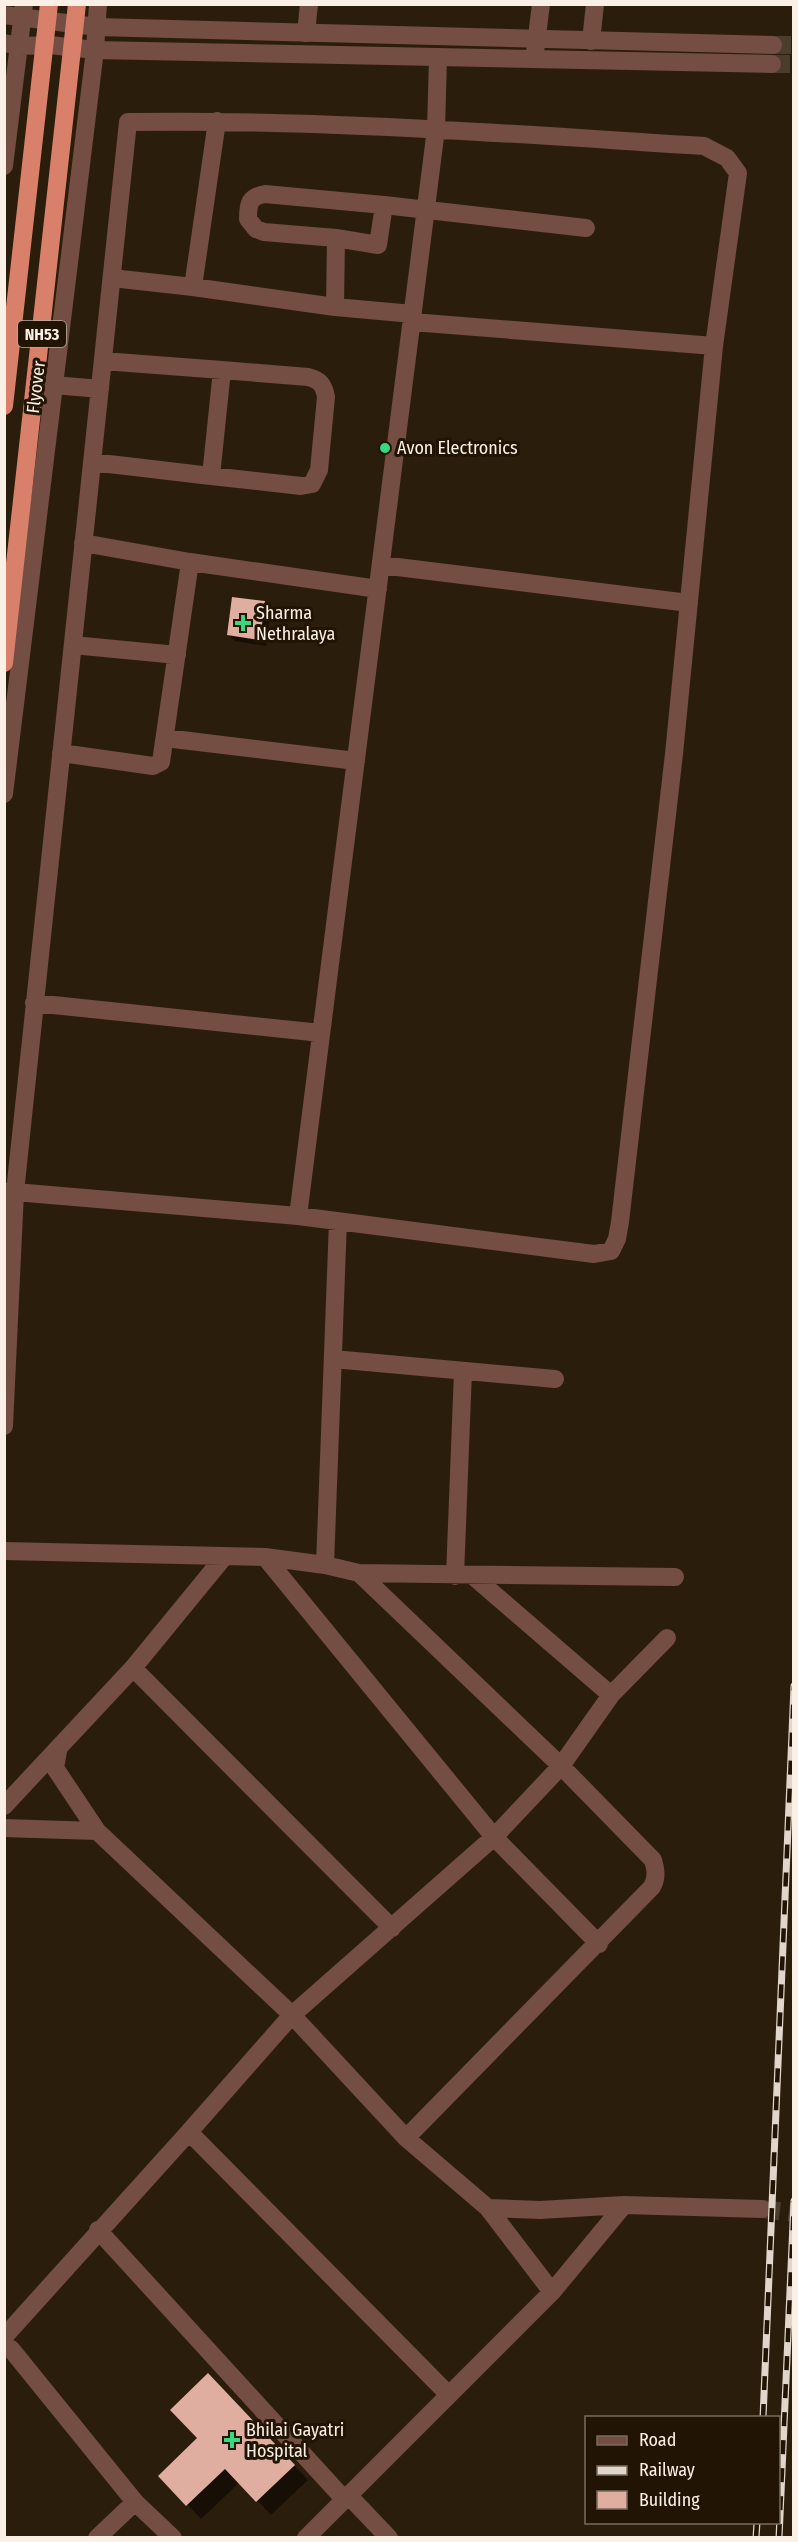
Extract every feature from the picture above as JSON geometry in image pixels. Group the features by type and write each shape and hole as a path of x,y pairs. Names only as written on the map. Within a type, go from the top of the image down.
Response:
{"highway":[{"name":"Flyover","path":"4,663 77,4"},
{"name":"Flyover","path":"4,406 52,13"}],"street":[{"path":"4,794 95,50 98,4"},
{"path":"306,33 309,4"},
{"path":"534,59 541,4"},
{"path":"591,41 595,4"},
{"path":"4,15 24,11 52,13 97,27 773,45"},
{"path":"4,166 12,45 24,11"},
{"path":"12,45 50,45 95,50 772,64"},
{"path":"298,1216 426,212 436,129 438,58"},
{"path":"193,287 217,121"},
{"path":"4,1426 10,1192 34,1003 128,122 217,121 436,129 704,146 728,158 738,173 714,346 689,603 617,1239 611,1251 594,1254 298,1216 10,1192"},
{"path":"384,206 378,245 336,238 264,232 256,229 248,219 249,201 253,197 265,194 384,206 426,212 586,228"},
{"path":"335,307 336,238"},
{"path":"112,278 412,318 714,346"},
{"path":"92,462 306,486 312,484 317,477 320,460 326,397 325,388 321,382 308,377 103,361"},
{"path":"211,476 222,370"},
{"path":"54,385 100,389"},
{"path":"83,543 190,562 378,589"},
{"path":"61,753 153,766 161,762 190,562"},
{"path":"381,565 689,603"},
{"path":"73,645 177,655"},
{"path":"165,738 356,762"},
{"path":"34,1003 321,1033"},
{"path":"325,1565 338,1221"},
{"path":"333,1359 555,1379"},
{"path":"454,1576 463,1371"},
{"path":"4,1551 265,1557 325,1565 359,1573 675,1577"},
{"path":"4,1806 58,1751 133,1668 224,1557"},
{"path":"265,1557 494,1837 599,1944"},
{"path":"359,1573 561,1766 653,1860 656,1869 656,1880 652,1887 599,1944 406,2138"},
{"path":"473,1576 611,1695"},
{"path":"4,2337 292,2015 494,1837 561,1766 611,1695 667,1638"},
{"path":"133,1668 392,1928"},
{"path":"58,1751 55,1768 97,1831 292,2015 406,2138 488,2208 552,2292"},
{"path":"4,1828 97,1831"},
{"path":"189,2132 449,2395"},
{"path":"488,2208 540,2210 624,2205 762,2209"},
{"path":"306,2538 552,2292 624,2205"},
{"path":"98,2230 347,2498 389,2538"},
{"path":"4,2346 11,2349 135,2502 173,2538"},
{"path":"97,2538 135,2502"}],"building":[{"path":"232,597 265,601 260,640 227,635"},
{"path":"208,2373 295,2465 256,2502 225,2469 186,2506 158,2476 197,2438 170,2410"}],"tunnel":[{"path":"773,45 794,45"},
{"path":"772,64 794,64"},
{"path":"762,2209 794,2213"}],"railway":[{"path":"763,2416 794,1686"},
{"path":"780,2516 794,2201"},
{"path":"756,2538 757,2524"},
{"path":"779,2538 780,2524"}],"place":[{"name":"Avon Electronics","path":"385,448"},
{"name":"Sharma Nethralaya","path":"243,623"},
{"name":"Bhilai Gayatri Hospital","path":"232,2440"}]}
